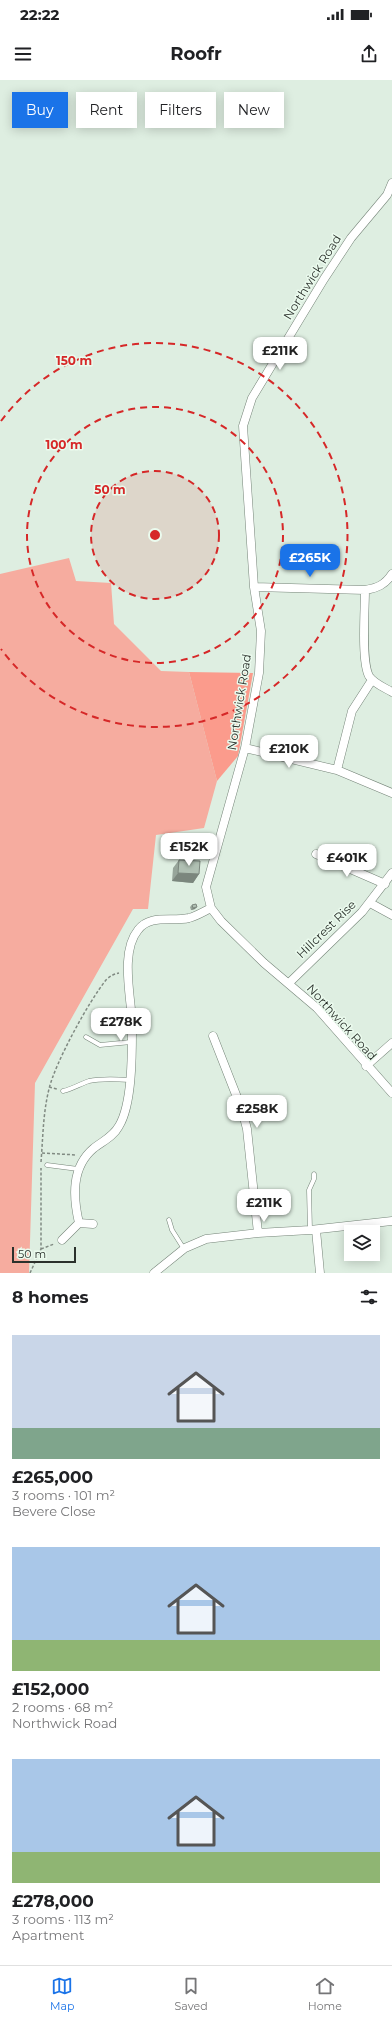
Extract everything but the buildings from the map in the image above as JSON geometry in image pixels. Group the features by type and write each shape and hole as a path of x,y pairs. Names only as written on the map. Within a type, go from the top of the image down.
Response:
{"street":[{"name":"Northwick Road","path":"392,183 389,197 351,238 324,279 252,398 243,426 254,587 261,632 259,666 245,748 208,881 207,895 211,908 221,921 264,963 289,982 317,1008 392,1094"},
{"path":"254,587 366,590 379,587 388,581 392,574"},
{"path":"366,590 364,642 369,676 372,680 392,692"},
{"path":"337,770 352,711 372,680"},
{"path":"245,748 337,770 392,793"},
{"path":"316,854 385,884"},
{"name":"Hillcrest Rise","path":"289,982 362,912 392,873"},
{"path":"370,903 392,915"},
{"path":"78,1223 74,1201 78,1169 83,1160 94,1148 113,1134 120,1126 126,1106 130,1080 131,1042 128,954 132,940 138,930 146,922 161,919 175,920 189,918 211,908"},
{"path":"213,1036 242,1110 247,1129 258,1233"},
{"path":"366,1066 392,1043"},
{"path":"154,1273 184,1249 206,1239 258,1233 313,1230 392,1220"},
{"path":"78,1223 93,1224"},
{"path":"62,1240 78,1223"},
{"path":"313,1230 320,1273"}],"lane":[{"path":"86,1037 100,1045 131,1042"},
{"path":"63,1091 88,1082 108,1078 130,1080"},
{"path":"47,1165 78,1169"},
{"path":"313,1230 309,1190 314,1179 314,1174"},
{"path":"169,1220 174,1234 184,1249"}],"path":[{"path":"30,1273 41,1249 42,1154 46,1104 49,1087 62,1056 96,995 113,974 128,970"},
{"path":"49,1087 63,1091"},
{"path":"42,1154 77,1156 83,1160"},
{"path":"41,1249 62,1240"}],"shaded area":[{"path":"69,558 76,581 111,583 114,624 161,671 189,672 217,781 204,828 156,835 148,909 133,909 35,1083 29,1273 0,1273 0,574"},
{"path":"189,672 253,673 238,756 217,781"}]}
